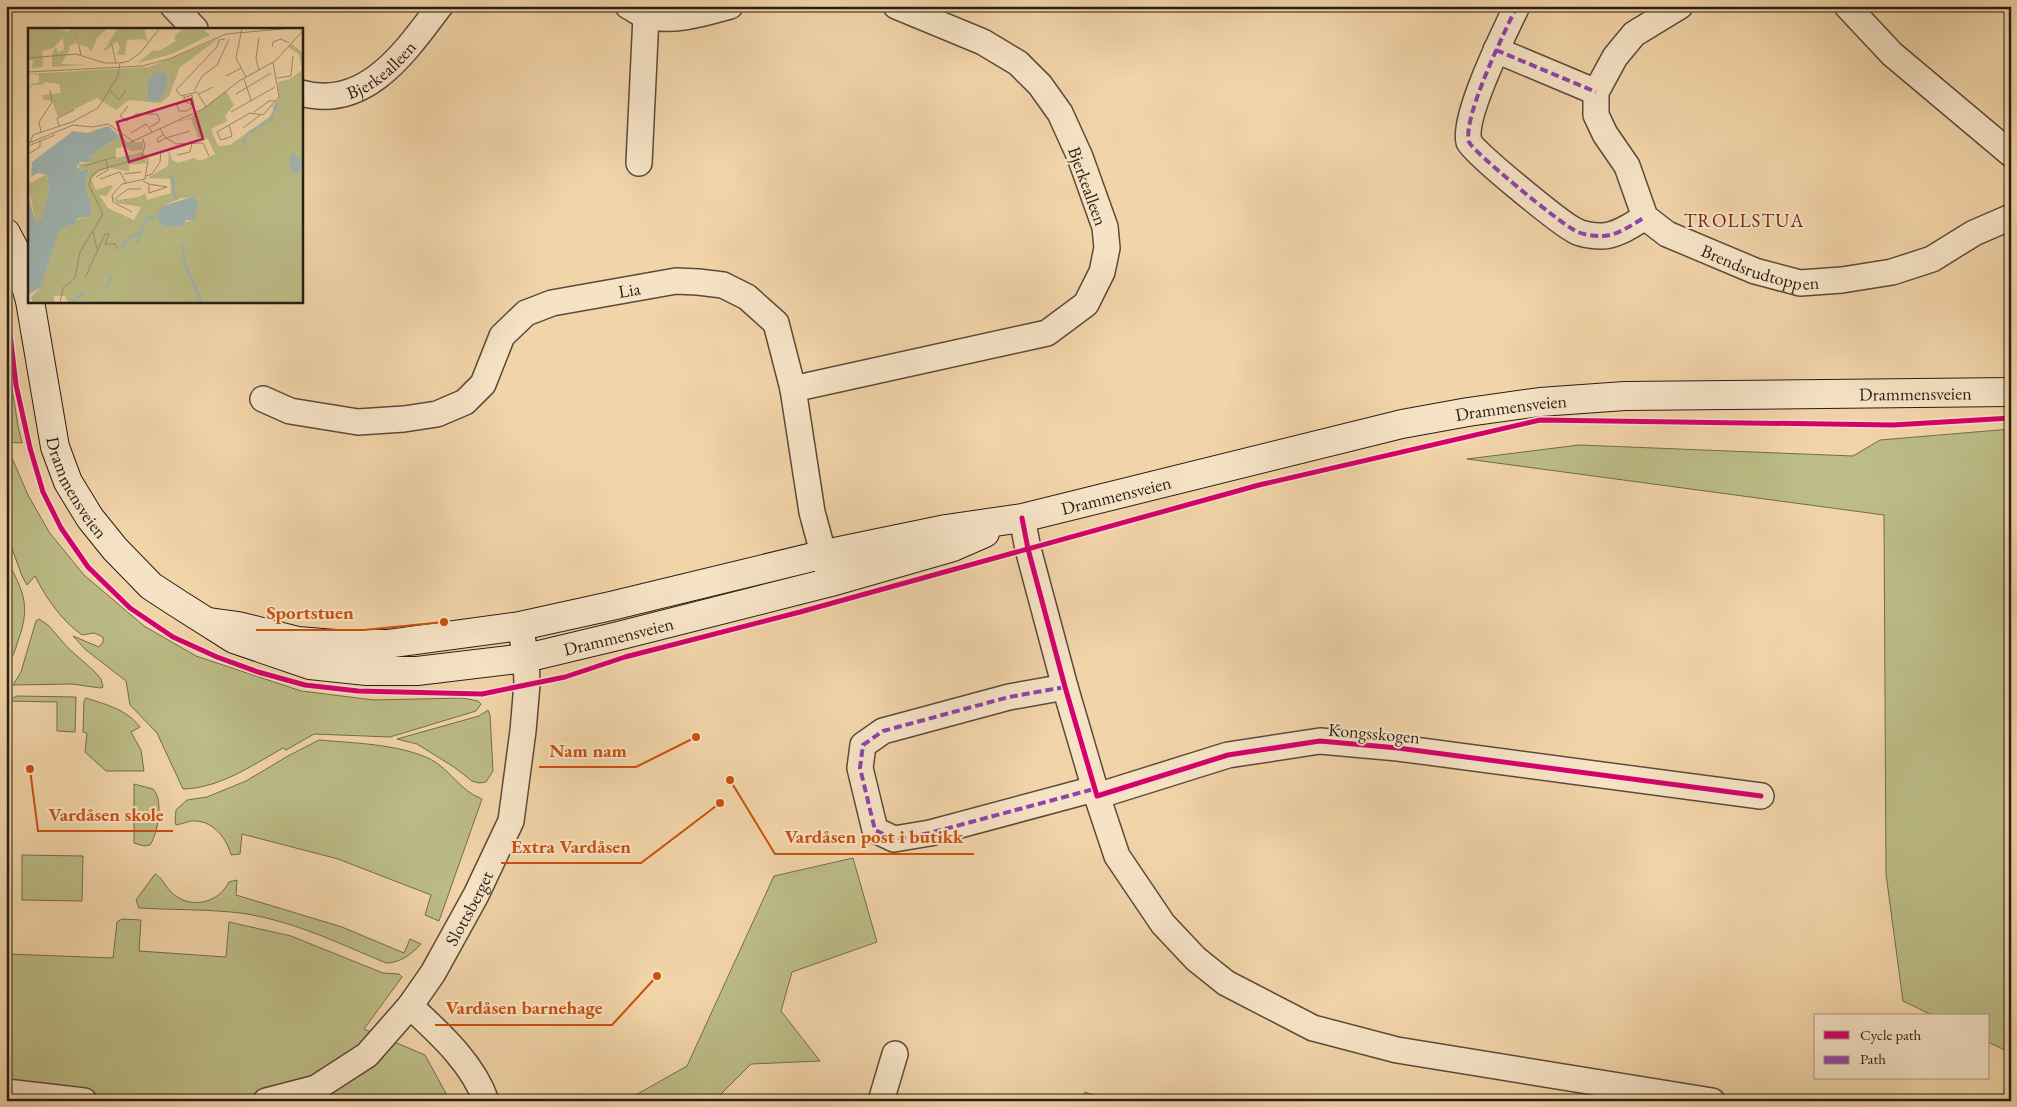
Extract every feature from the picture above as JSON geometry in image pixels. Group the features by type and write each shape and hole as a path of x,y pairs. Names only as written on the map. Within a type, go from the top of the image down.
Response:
{"main road":[{"path":"6,233 15,250 28,294"},
{"name":"Drammensveien","path":"30,302 55,447 68,482 90,518 115,550 151,586 234,639 310,665 367,671 417,671 526,658 831,582 953,547 1022,518"},
{"name":"Drammensveien","path":"209,622 238,626 298,641 335,644 387,644 520,626 825,554 946,529 1022,518 1402,424 1540,402 1625,396 2011,392"}],"street":[{"path":"173,6 194,28"},
{"name":"Bjerkealleen","path":"302,93 315,97 342,96 370,83 388,70 407,50 440,6"},
{"path":"638,163 637,11 669,18 730,6"},
{"name":"Bjerkealleen","path":"793,390 1048,333 1086,304 1102,272 1107,248 1104,228 1080,158 1060,113 1040,85 1018,63 944,16 896,6"},
{"path":"1517,6 1496,50 1470,117 1469,142 1482,158 1574,231 1601,236 1624,230 1645,218 1627,166 1605,134 1596,115 1596,92 1615,58 1634,34 1680,6"},
{"path":"1847,6 1892,54 2011,154"},
{"path":"1496,50 1596,92"},
{"name":"Brendsrudtoppen","path":"1645,218 1667,234 1746,268 1800,282 1842,280 1892,272 1932,259 1974,233 2011,217"},
{"name":"Lia","path":"263,399 290,411 358,422 404,419 437,414 466,402 483,384 502,336 526,313 552,303 676,281 723,285 747,297 776,324 793,390 812,512 825,554 831,582"},
{"path":"1022,518 1028,549 1065,687 1117,856 1163,924 1196,959 1226,983 1313,1028 1398,1050 1712,1101"},
{"name":"Slottsberget","path":"266,1101 316,1088 367,1055 410,1006 432,974 476,895 511,822 525,707 526,658 520,626"},
{"name":"Kongsskogen","path":"1065,687 1009,697 883,731 863,746 860,768 875,830 894,839 930,833 1096,792 1228,755 1320,741 1398,748 1760,796"},
{"path":"410,1006 442,1036 475,1076 480,1083 486,1101"},
{"path":"881,1101 895,1054"},
{"path":"6,1092 84,1101"}],"green space":[{"path":"6,350 18,426 22,443 6,442"},
{"path":"2011,429 2011,1053 1990,1043 1990,1014 1930,1014 1903,1001 1886,874 1884,515 1467,459 1579,445 1853,456 1880,440"},
{"path":"6,454 12,458 28,495 49,532 84,575 144,626 196,656 301,691 374,700 463,698 478,701 481,704 476,711 390,737 314,734 286,750 283,748 235,775 210,785 183,789 157,733 130,705 126,681 86,650 73,636 99,647 103,642 103,637 94,633 82,635 55,608 35,576 27,585 22,576 6,532"},
{"path":"6,557 21,588 25,607 18,641 12,657 6,665"},
{"path":"39,619 48,625 68,648 94,671 101,679 103,687 72,684 13,685 21,672 36,621"},
{"path":"17,696 76,697 75,732 57,731 57,702 7,701"},
{"path":"86,698 122,712 140,727 131,732 141,750 144,771 106,771 85,752 87,733 83,732 84,701"},
{"path":"488,710 490,715 493,771 486,782 472,781 454,767 417,744 397,739 479,716"},
{"path":"319,740 376,745 418,754 437,763 467,791 482,799 439,921 425,915 431,895 338,859 242,834 240,854 231,855 223,837 208,824 194,821 176,825 176,810 187,800 207,797 246,781"},
{"path":"134,784 153,789 158,801 159,817 150,845 144,846 134,843"},
{"path":"22,855 83,856 82,901 22,900"},
{"path":"853,858 877,942 792,972 781,1011 820,1061 751,1064 714,1101 625,1101 687,1066 774,876"},
{"path":"155,874 160,877 171,892 178,898 186,901 194,903 211,900 229,882 237,880 236,895 342,927 404,953 410,939 421,944 405,957 391,963 386,963 329,939 271,919 208,910 139,908 136,900"},
{"path":"122,919 141,920 139,951 226,957 229,922 291,936 383,973 399,974 402,977 364,1029 425,1055 450,1101 6,1101 6,954 113,958 117,922"},
{"path":"1085,1092 1110,1101 1082,1101"}],"marked path":[{"path":"1517,6 1478,95 1472,114 1469,142 1485,159 1552,215 1583,234 1593,236 1612,235 1645,217"},
{"path":"1496,50 1596,92"},
{"path":"1065,687 1009,697 883,731 863,745 860,768 875,830 894,839 930,833 1094,789"}],"cycle path":[{"path":"6,300 16,385 30,448 43,492 61,528 88,567 130,608 173,637 217,657 258,672 305,685 358,691 482,694 565,677 625,657 800,612 1259,485 1540,420 1893,425 2011,418"},
{"path":"1022,518 1028,549 1065,687 1097,796 1228,755 1320,741 1398,748 1761,796"}],"place":[{"name":"Sportstuen","path":"444,622"},
{"name":"Nam nam","path":"696,737"},
{"name":"Vardåsen skole","path":"30,769"},
{"name":"Vardåsen post i butikk","path":"730,780"},
{"name":"Extra Vardåsen","path":"720,803"},
{"name":"Vardåsen barnehage","path":"657,976"}],"district":[{"name":"TROLLSTUA","path":"1744,220"}]}
